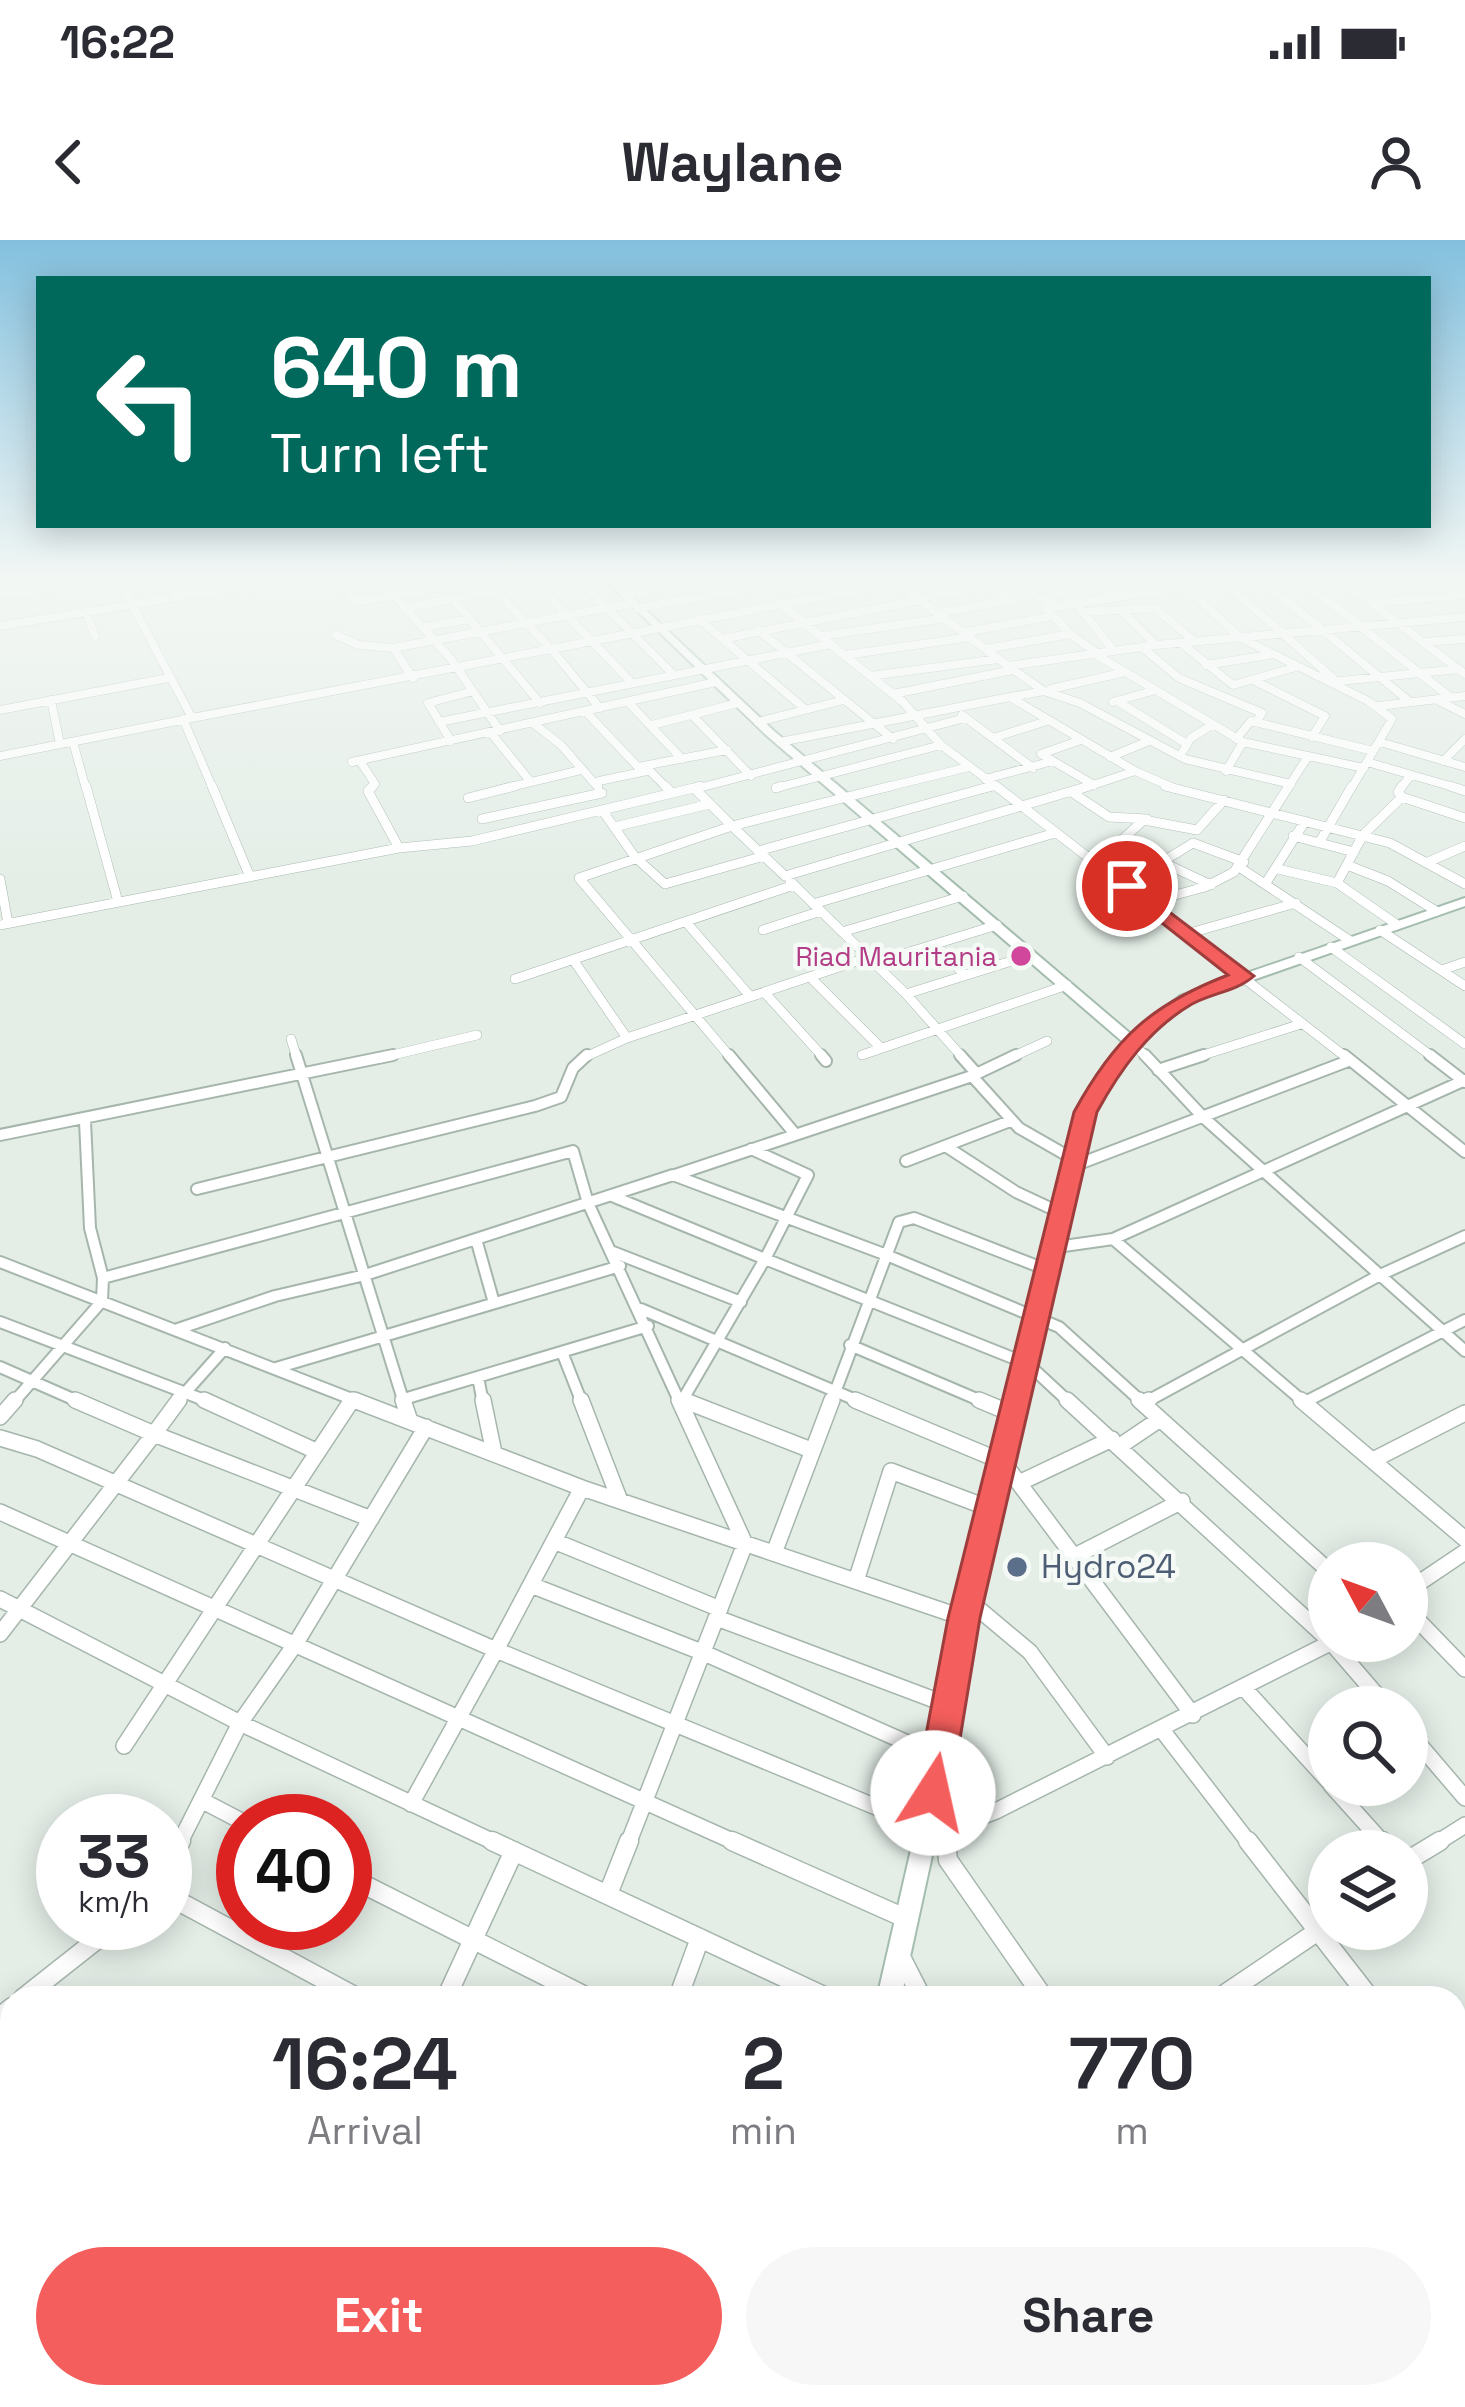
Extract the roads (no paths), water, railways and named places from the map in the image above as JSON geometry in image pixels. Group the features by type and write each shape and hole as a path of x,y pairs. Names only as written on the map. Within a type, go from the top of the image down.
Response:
{"street":[{"path":"0,710 162,679"},
{"path":"169,679 250,877"},
{"path":"0,756 407,679"},
{"path":"465,679 530,781"},
{"path":"521,679 555,718"},
{"path":"575,679 600,708"},
{"path":"628,679 645,698"},
{"path":"439,722 646,679"},
{"path":"713,679 1132,1042 1204,1117 1465,1351"},
{"path":"770,679 805,709"},
{"path":"816,679 893,739"},
{"path":"874,679 915,713 941,745 1190,933 1465,1153"},
{"path":"934,679 940,685"},
{"path":"892,694 965,679"},
{"path":"1027,679 1044,691 1096,707 1181,758 1291,784"},
{"path":"781,742 1095,679"},
{"path":"1131,679 1239,740 1307,758 1411,775 1465,791"},
{"path":"1182,679 1262,712 1256,722"},
{"path":"1225,679 1233,685 1255,679"},
{"path":"1319,843 1392,718 1326,679"},
{"path":"1330,679 1333,682"},
{"path":"1333,682 1360,679"},
{"path":"1383,679 1409,701"},
{"path":"1427,679 1450,698"},
{"path":"1252,680 1325,716 1312,736"},
{"path":"399,848 368,791 375,784 356,761 716,682"},
{"path":"451,741 430,701 473,691"},
{"path":"1096,707 1152,692"},
{"path":"1377,706 1465,696"},
{"path":"1010,697 1166,787 1363,835 1465,884"},
{"path":"1435,699 1465,714"},
{"path":"51,700 60,744"},
{"path":"758,722 840,701"},
{"path":"1117,701 1187,744"},
{"path":"628,702 682,760"},
{"path":"652,725 738,703"},
{"path":"1116,720 1176,704"},
{"path":"952,707 1034,768"},
{"path":"585,711 635,766 648,768 671,794"},
{"path":"692,715 751,776"},
{"path":"0,879 4,924 399,848 472,841 751,776 965,718"},
{"path":"993,738 1047,721"},
{"path":"1226,771 1249,722 1373,752"},
{"path":"532,724 560,745 599,789 614,827 635,857 665,884 1053,761"},
{"path":"1181,758 1187,744 1212,725"},
{"path":"1443,761 1465,739"},
{"path":"1082,740 1042,753 1094,785"},
{"path":"1110,757 1149,741"},
{"path":"73,742 118,902"},
{"path":"1381,742 1465,767"},
{"path":"776,788 941,745"},
{"path":"482,819 599,789 648,768 727,750"},
{"path":"1149,902 1211,885 1241,864 1307,758"},
{"path":"795,1134 579,878 732,826 969,767"},
{"path":"468,798 581,770"},
{"path":"785,876 1023,809 1135,771"},
{"path":"1411,775 1398,792 1402,797 1465,818"},
{"path":"694,788 906,994 1010,1121 1072,1163"},
{"path":"1072,793 1116,820 1149,819 1197,830 1224,800"},
{"path":"1337,884 1363,835 1402,797"},
{"path":"614,827 710,804"},
{"path":"1089,857 1118,843 1149,819"},
{"path":"1266,883 1305,821"},
{"path":"1165,823 1193,843 1241,864 1349,940"},
{"path":"763,930 817,908 1055,833"},
{"path":"1293,836 1354,852"},
{"path":"1114,876 1162,862 1193,843"},
{"path":"1427,862 1465,846"},
{"path":"1162,862 1211,885"},
{"path":"1347,865 1388,881 1436,910"},
{"path":"1278,869 1337,884 1396,924"},
{"path":"515,979 794,885"},
{"path":"842,932 963,896"},
{"path":"892,1986 935,1828 939,1757 966,1609 1057,1247 1072,1163 1096,1089 1132,1042 1185,999 1465,902"},
{"path":"1190,933 1296,903"},
{"path":"686,922 751,996"},
{"path":"197,1189 561,1096 573,1068 585,1056 627,1039 810,977 997,926"},
{"path":"1380,930 1465,986"},
{"path":"935,944 965,975"},
{"path":"1331,946 1465,1044"},
{"path":"906,994 1031,955"},
{"path":"1300,957 1464,1081"},
{"path":"574,961 627,1039"},
{"path":"1442,970 1465,962"},
{"path":"810,977 881,1048"},
{"path":"862,1055 1066,985"},
{"path":"764,992 826,1061"},
{"path":"1158,1070 1301,1024"},
{"path":"0,1135 303,1077 477,1035"},
{"path":"291,1039 410,1421"},
{"path":"178,1329 274,1296 365,1275 674,1175 974,1075 1047,1041"},
{"path":"1072,1163 1348,1061"},
{"path":"1057,1247 1113,1239 1261,1168 1464,1081"},
{"path":"0,1417 102,1301 103,1278 90,1228 85,1121"},
{"path":"906,1161 1010,1121"},
{"path":"947,1148 1016,1192 1063,1214"},
{"path":"682,1401 789,1218 808,1175 751,1149"},
{"path":"103,1278 573,1151 589,1203 745,1544 608,1894"},
{"path":"674,1175 884,1253 1071,1335 1308,1552"},
{"path":"610,1196 1028,1364 1308,1619"},
{"path":"774,1553 899,1222 914,1218 1050,1270"},
{"path":"1143,1403 1380,1275 1465,1236"},
{"path":"476,1239 494,1303"},
{"path":"1113,1239 1465,1539"},
{"path":"612,1251 741,1301"},
{"path":"0,1262 582,1488 856,1581 966,1609 1014,1631 1046,1666 1107,1757"},
{"path":"276,1368 620,1266"},
{"path":"641,1309 1003,1462 1193,1715"},
{"path":"1307,1401 1465,1320"},
{"path":"0,1322 185,1393 318,1452"},
{"path":"404,1399 648,1326"},
{"path":"850,1345 1015,1415"},
{"path":"0,1634 157,1424 224,1348"},
{"path":"562,1352 620,1501"},
{"path":"0,1367 154,1434 371,1519"},
{"path":"478,1377 494,1453"},
{"path":"124,1746 353,1398"},
{"path":"682,1401 811,1450"},
{"path":"1375,1459 1465,1413"},
{"path":"1019,1483 1160,1419"},
{"path":"192,1818 240,1723 296,1643 426,1427"},
{"path":"0,1438 117,1483 496,1650 935,1828 997,1811 1308,1653"},
{"path":"856,1581 891,1471 991,1509"},
{"path":"411,1804 582,1488"},
{"path":"1077,1555 1182,1501"},
{"path":"0,1512 907,1919"},
{"path":"554,1541 948,1705"},
{"path":"1428,1577 1465,1552"},
{"path":"531,1585 704,1653 939,1757"},
{"path":"0,1599 240,1723 802,1986"},
{"path":"1428,1631 1465,1669"},
{"path":"1349,1662 1369,1686"},
{"path":"1244,1688 1308,1759"},
{"path":"1162,1730 1308,1918"},
{"path":"1428,1755 1465,1798"},
{"path":"201,1800 216,1808"},
{"path":"1350,1806 1372,1830"},
{"path":"1428,1848 1465,1825"},
{"path":"935,1828 948,1860 1036,1986"},
{"path":"452,1986 514,1851"},
{"path":"372,1889 564,1986"},
{"path":"192,1909 336,1986"},
{"path":"682,1986 700,1938"},
{"path":"1237,1986 1308,1938"},
{"path":"38,1986 84,1950"},
{"path":"1333,1950 1361,1986"},
{"path":"899,1954 916,1986"}],"place":[{"name":"Riad Mauritania","path":"1021,956"},
{"name":"Hydro24","path":"1017,1567"}]}
